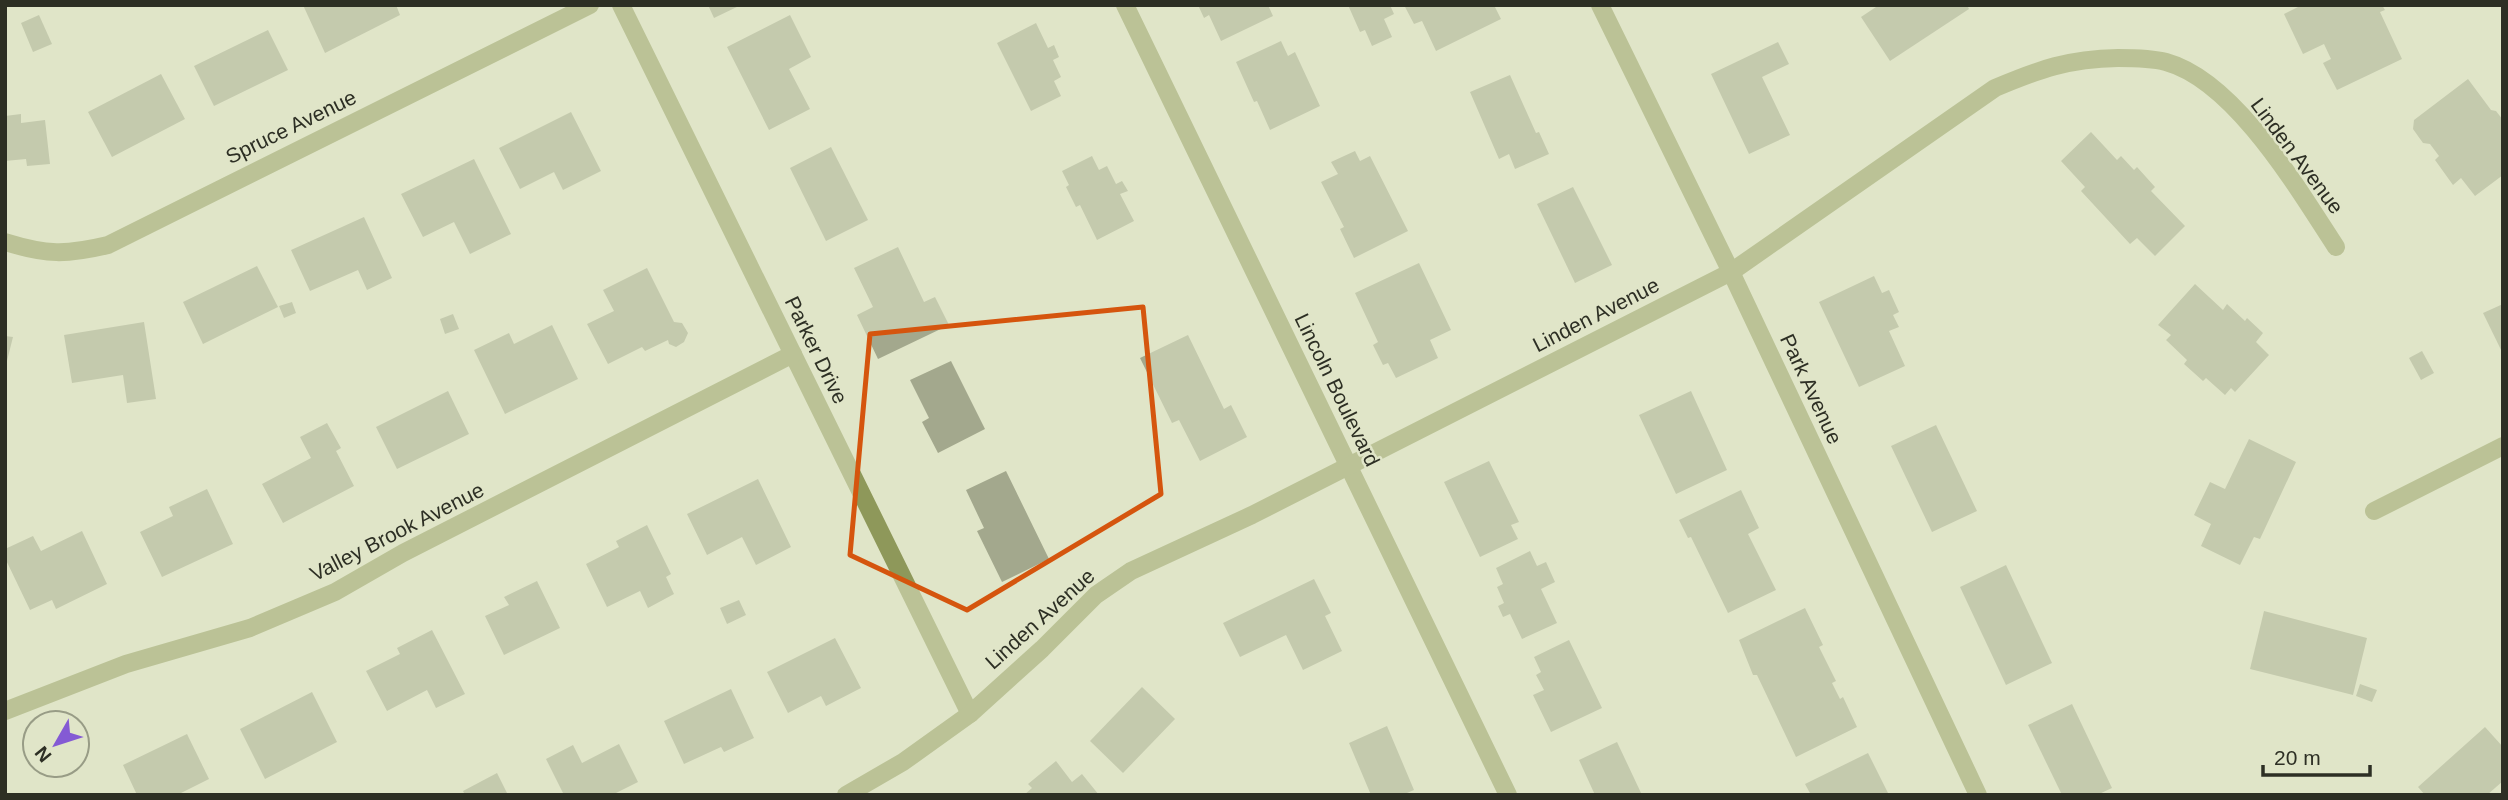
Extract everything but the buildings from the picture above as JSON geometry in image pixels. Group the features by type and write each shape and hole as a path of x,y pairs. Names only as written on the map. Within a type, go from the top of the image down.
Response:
{"street":[{"name":"Spruce Avenue","path":"5,242 40,253 74,253 108,245 590,5"},
{"name":"Parker Drive","path":"621,5 970,714"},
{"name":"Lincoln Boulevard","path":"1125,5 1508,795"},
{"name":"Park Avenue","path":"1600,5 1731,272 1978,795"},
{"name":"Linden Avenue","path":"846,795 904,762 970,714 1042,649 1096,595 1131,571 1252,514 1731,272 1995,88 2042,68 2084,59 2137,58 2166,62 2192,73 2220,94 2270,150 2336,247"},
{"name":"Valley Brook Avenue","path":"5,711 126,664 250,628 335,592 403,554 793,354"},
{"path":"2374,511 2503,446"}],"highlighted area":[{"path":"1143,307 1161,494 967,610 850,555 870,334"}]}
